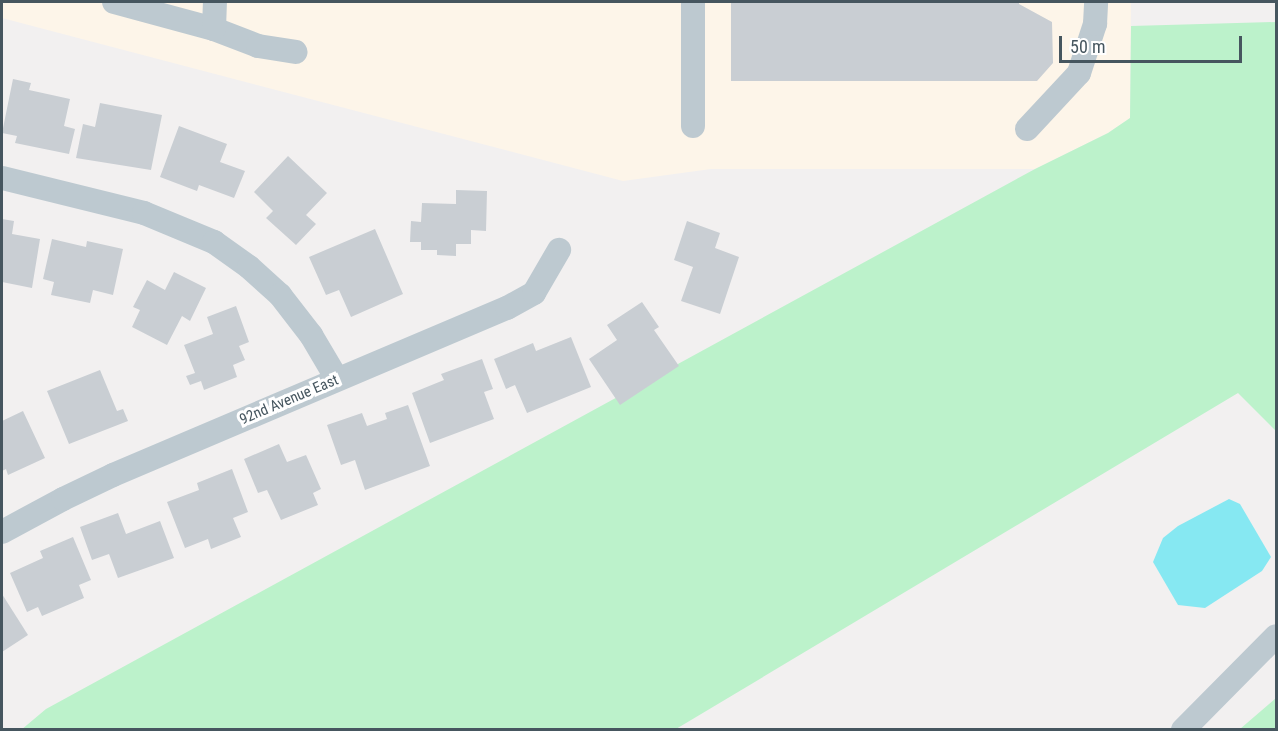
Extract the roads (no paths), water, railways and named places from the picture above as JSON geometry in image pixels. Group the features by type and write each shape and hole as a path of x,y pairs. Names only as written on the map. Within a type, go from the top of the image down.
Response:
{"street":[{"path":"114,2 214,29 258,46 296,52"},
{"path":"214,29 215,2"},
{"path":"693,2 693,126"},
{"path":"1027,129 1079,73 1095,24 1096,2"},
{"path":"2,178 144,213 214,242 249,267 280,295 311,335 337,379"},
{"name":"92nd Avenue East","path":"2,532 113,475 507,308 534,293 559,250"},
{"path":"1183,729 1276,636"}],"water":[{"path":"1229,499 1240,504 1271,557 1262,571 1205,608 1178,605 1153,562 1163,538 1178,526"}]}
